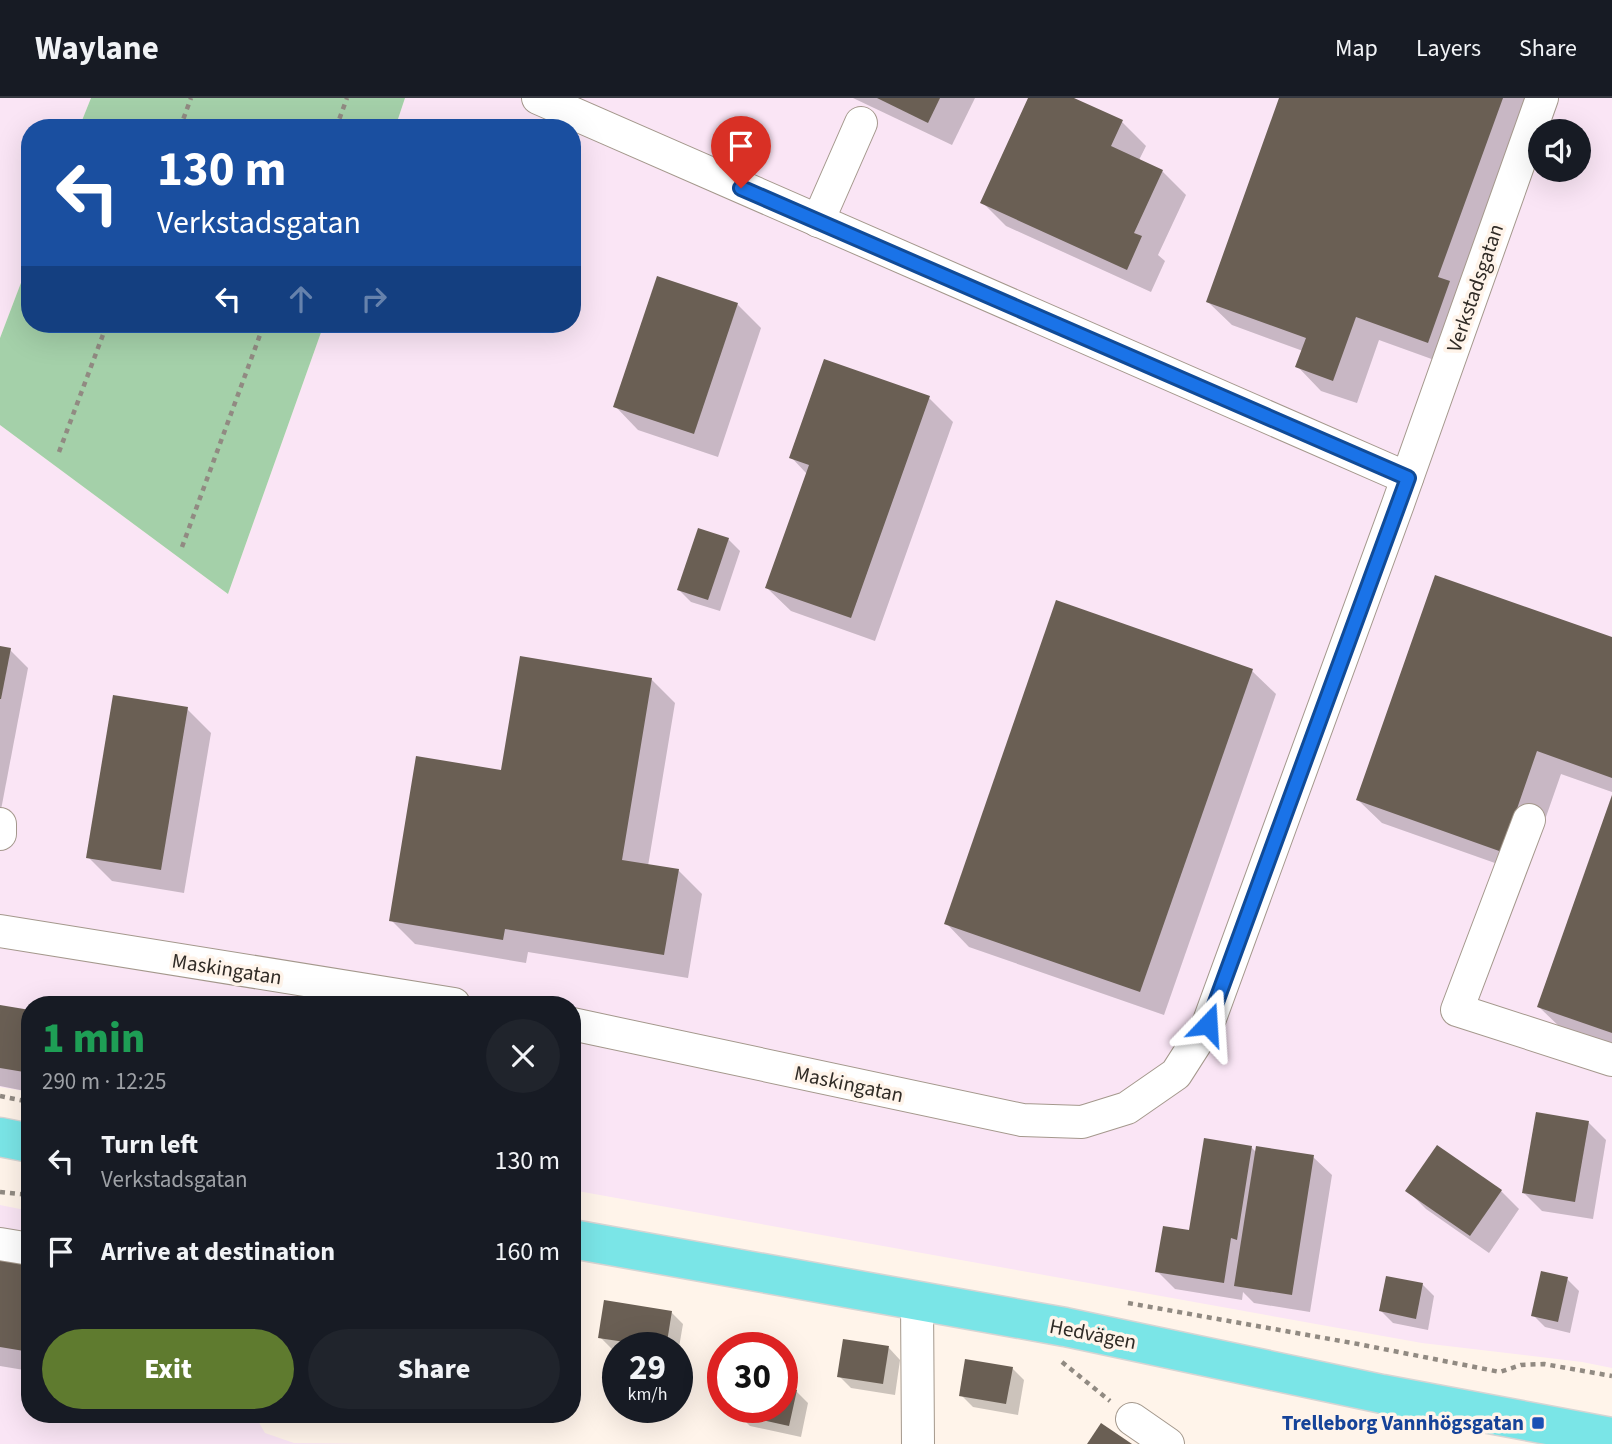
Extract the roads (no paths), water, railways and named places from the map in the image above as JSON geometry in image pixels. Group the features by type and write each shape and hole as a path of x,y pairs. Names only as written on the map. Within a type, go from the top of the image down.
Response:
{"main road":[{"path":"0,1137 21,1141"},
{"name":"Hedvägen","path":"581,1241 1065,1327 1382,1394 1612,1437"}],"street":[{"path":"538,98 1408,478"},
{"name":"Verkstadsgatan","path":"1127,1108 1176,1074 1208,1024 1408,478 1542,98"},
{"path":"818,221 861,124"},
{"path":"1529,820 1457,1010 1612,1060"},
{"path":"0,824 0,834"},
{"name":"Maskingatan","path":"0,931 404,996"},
{"name":"Maskingatan","path":"581,1026 1021,1121 1082,1122 1127,1108"},
{"path":"0,1244 21,1248"},
{"path":"917,1301 918,1444"},
{"path":"1132,1419 1168,1444"}],"place":[{"name":"Trelleborg Vannhögsgatan","path":"1538,1423"}]}
